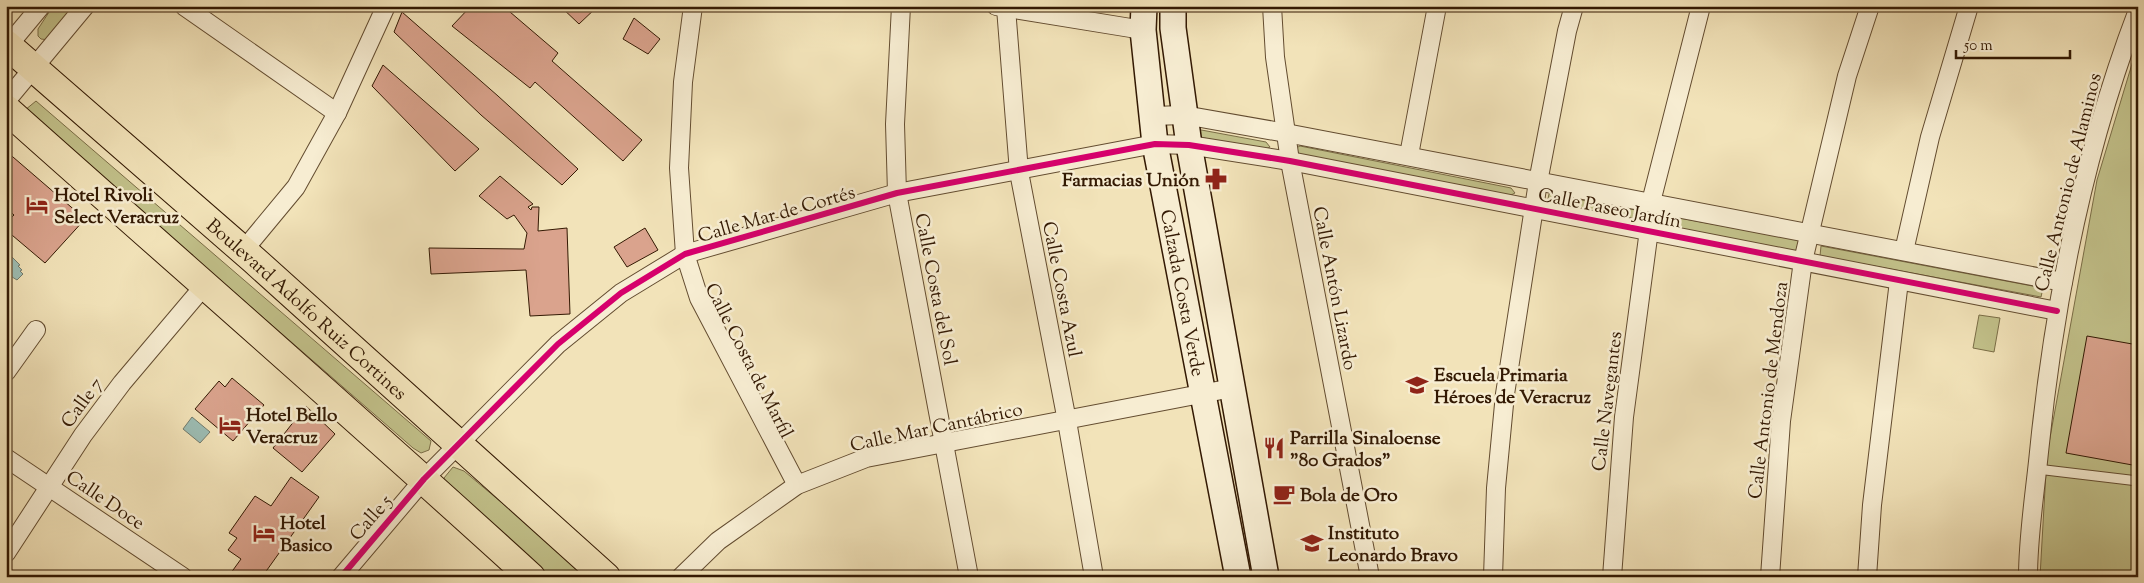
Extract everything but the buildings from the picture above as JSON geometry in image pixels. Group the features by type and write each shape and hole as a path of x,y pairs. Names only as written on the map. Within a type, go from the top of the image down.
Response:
{"main road":[{"name":"Calzada Costa Verde","path":"1173,6 1173,28 1184,116 1266,577"},
{"name":"Calzada Costa Verde","path":"1143,18 1155,144 1238,577"},
{"name":"Boulevard Adolfo Ruiz Cortines","path":"7,46 243,251 606,577"},
{"path":"6,109 424,479 531,577"}],"street":[{"path":"7,46 41,6"},
{"path":"6,101 85,6"},
{"path":"184,6 337,113"},
{"path":"243,251 296,187 337,113 386,6"},
{"name":"Calle Costa de Marfil","path":"693,6 682,82 679,168 685,254 699,298 796,486"},
{"name":"Calle Costa del Sol","path":"901,6 894,124 897,194 946,443 969,577"},
{"name":"Calle Antón Lizardo","path":"1272,6 1275,57 1290,160 1370,577"},
{"path":"1409,155 1437,6"},
{"path":"1493,577 1496,488 1504,394 1533,208 1567,31 1574,6"},
{"path":"1651,202 1701,6"},
{"name":"Calle Antonio de Mendoza","path":"1770,577 1781,421 1804,261 1847,76 1870,6"},
{"path":"1904,251 1930,137 1969,6"},
{"path":"1001,7 1143,18"},
{"name":"Calle Costa Azul","path":"1001,7 1019,172 1067,421 1094,577"},
{"name":"Calle Antonio de Alaminos","path":"2028,577 2037,469 2057,310 2084,186 2119,59 2138,10"},
{"name":"Calle Paseo Jardín","path":"1152,116 1184,116 1286,132 2063,282"},
{"name":"Calle Mar de Cortés","path":"424,479 558,344 621,294 685,254 897,194 1019,172 1155,144"},
{"name":"Calle Paseo Jardín","path":"1155,144 1189,145 1290,160 2057,310"},
{"name":"Calle Navegantes","path":"1612,577 1624,417 1649,230"},
{"path":"1867,577 1872,505 1899,280"},
{"name":"Calle 7","path":"6,553 82,435 204,286"},
{"path":"6,372 36,330"},
{"name":"Calle Mar Cantábrico","path":"681,577 718,541 796,486 866,458 1232,388"},
{"path":"1204,393 1222,401 1228,408 1239,468 1242,473 1248,476"},
{"name":"Calle Doce","path":"6,458 183,577"},
{"name":"Calle 5","path":"340,577 424,479"}],"lane":[{"path":"2037,469 2138,480"}],"shaded area":[{"path":"53,6 74,6 49,40 41,39 38,36 38,29"},
{"path":"2138,44 2138,577 2040,577 2047,454 2097,180"},
{"path":"36,101 431,441 429,450 421,453 413,448 25,110"},
{"path":"1196,129 1266,142 1270,147 1264,150 1194,136"},
{"path":"1300,146 1511,188 1515,193 1509,196 1299,154 1294,149"},
{"path":"1549,194 1799,240 1796,251 1547,203"},
{"path":"1821,246 2043,288 2041,297 1820,256"},
{"path":"1979,315 2000,318 1994,352 1973,348"},
{"path":"453,467 464,471 590,577 546,577 444,483 444,478"}],"water":[{"path":"8,253 20,265 18,266 22,270 20,271 23,274 17,280 9,275 6,278"},
{"path":"192,417 210,432 200,443 183,429"}],"cycle path":[{"path":"341,577 424,479 558,344 621,293 685,254 897,193 1155,144 1189,145 1290,161 2057,311"}],"place":[{"name":"Farmacias Unión","path":"1216,179"},
{"name":"Hotel Rivoli Select Veracruz","path":"37,205"},
{"name":"Escuela Primaria Héroes de Veracruz","path":"1417,385"},
{"name":"Hotel Bello Veracruz","path":"230,425"},
{"name":"Parrilla Sinaloense \"80 Grados\"","path":"1274,448"},
{"name":"Bola de Oro","path":"1284,494"},
{"name":"Hotel Basico","path":"264,533"},
{"name":"Instituto Leonardo Bravo","path":"1312,543"}]}
